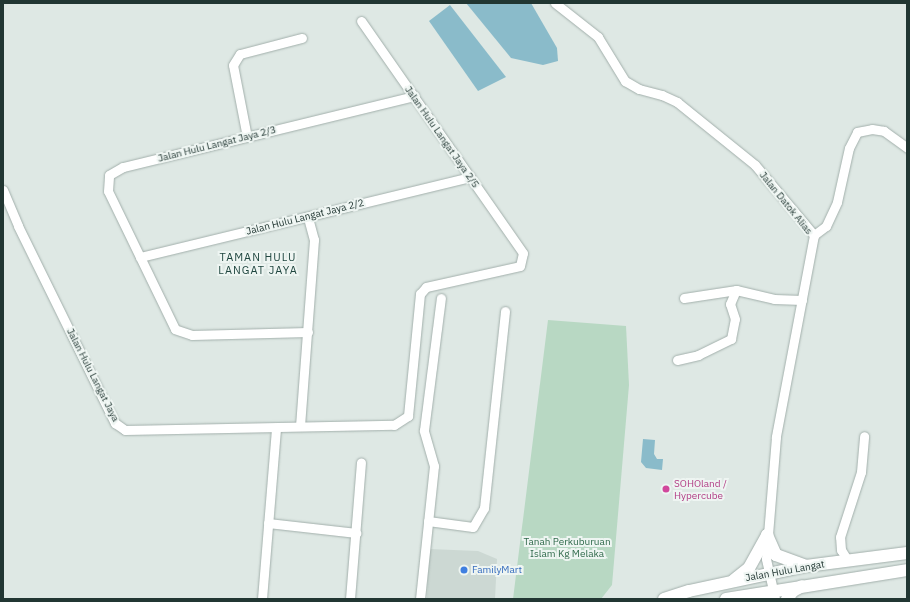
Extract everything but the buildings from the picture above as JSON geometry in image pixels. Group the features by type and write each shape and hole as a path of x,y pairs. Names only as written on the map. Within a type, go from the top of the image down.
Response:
{"main road":[{"path":"767,535 776,555 806,566"},
{"path":"734,580 749,568 767,535"},
{"name":"Jalan Hulu Langat","path":"664,599 734,580 806,566 907,553"},
{"name":"Jalan Hulu Langat","path":"726,599 743,595 773,595 807,584 907,570"},
{"path":"787,599 793,591 807,584"},
{"path":"743,595 762,599"}],"street":[{"name":"Jalan Datok Alias","path":"555,3 598,37 625,81 639,89 662,95 677,102 755,164 814,235 776,437 767,535 768,574 773,595"},
{"name":"Jalan Hulu Langat Jaya 2/5","path":"362,21 524,253"},
{"path":"247,137 233,65 240,54 302,38"},
{"name":"Jalan Hulu Langat Jaya 2/3","path":"140,257 108,191 109,175 123,167 414,96"},
{"path":"814,235 826,226 837,202 849,148 857,132 872,129 884,131 907,148"},
{"name":"Jalan Hulu Langat Jaya 2/2","path":"140,257 470,177"},
{"name":"Jalan Hulu Langat Jaya","path":"3,190 28,246 115,422 125,430 394,425 408,416 420,294 426,287 520,266 524,253"},
{"path":"300,426 314,240 308,217"},
{"path":"140,257 175,329 192,336 308,332"},
{"path":"684,298 736,290 774,299 802,300"},
{"path":"677,360 698,355 731,339 735,319 730,304 736,290"},
{"path":"420,599 434,466 424,430 441,298"},
{"path":"428,521 473,527 484,508 505,311"},
{"path":"262,599 276,428"},
{"path":"848,561 841,550 840,537 861,472 864,436"},
{"path":"350,599 362,462"},
{"path":"268,523 356,533"}],"shaded area":[{"path":"429,549 478,551 497,559 495,599 427,599"}],"green space":[{"name":"Tanah Perkuburuan Islam Kg Melaka","path":"548,320 626,326 629,385 612,585 601,599 513,599"}],"water":[{"path":"466,3 531,3 557,48 558,61 543,65 511,58"},
{"path":"450,5 506,77 478,91 429,21"},
{"path":"643,439 655,440 654,454 657,459 663,459 662,470 646,468 641,462"}],"place":[{"name":"SOHOland / Hypercube","path":"666,489"},
{"name":"FamilyMart","path":"464,570"}],"district":[{"name":"TAMAN HULU LANGAT JAYA","path":"258,264"}]}
